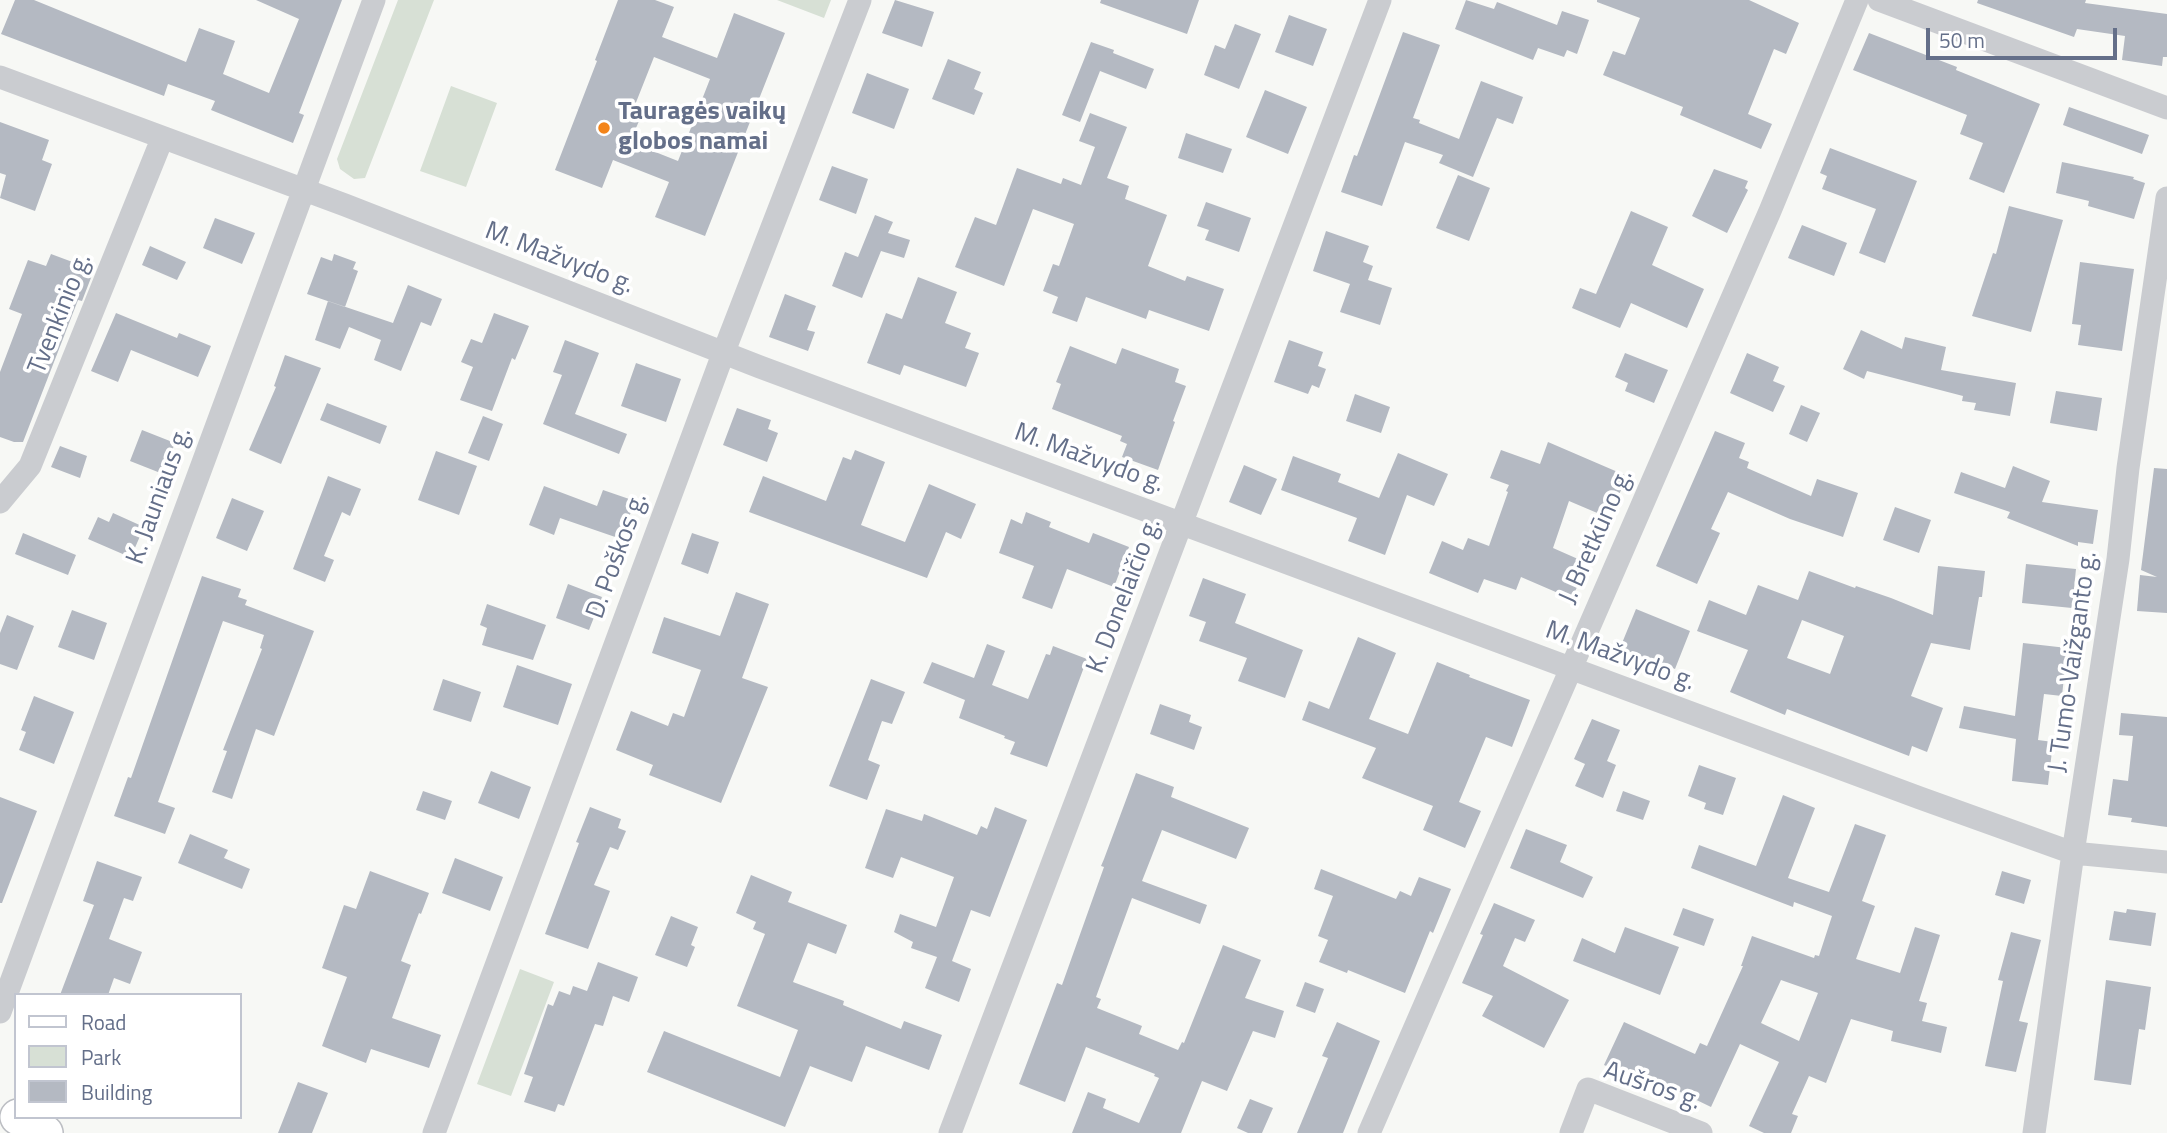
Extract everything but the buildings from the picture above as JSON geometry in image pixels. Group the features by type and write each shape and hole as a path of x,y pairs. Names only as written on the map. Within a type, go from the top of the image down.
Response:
{"main road":[{"path":"22,1119 45,1133"}],"street":[{"name":"K. Jauniaus g.","path":"0,1012 374,0"},
{"name":"D. Poškos g.","path":"434,1133 723,354 860,0"},
{"name":"K. Donelaičio g.","path":"950,1133 1380,0"},
{"name":"J. Bretkūno g.","path":"1369,1133 1770,211 1857,0"},
{"path":"1879,0 2167,108"},
{"name":"M. Mažvydo g.","path":"0,77 302,189 723,354 2073,852 2167,863"},
{"name":"Tvenkinio g.","path":"0,502 30,466 162,139"},
{"name":"J. Tumo-Vaižganto g.","path":"2034,1133 2118,559 2167,198"},
{"name":"Aušros g.","path":"1571,1133 1588,1089 1700,1133"}],"green space":[{"path":"398,0 434,0 365,178 354,179 340,169 337,159"},
{"path":"777,0 831,0 824,18"},
{"path":"451,86 497,103 466,187 420,171"},
{"path":"520,969 554,982 511,1096 477,1084"}],"place":[{"name":"Tauragės vaikų globos namai","path":"604,128"}]}
